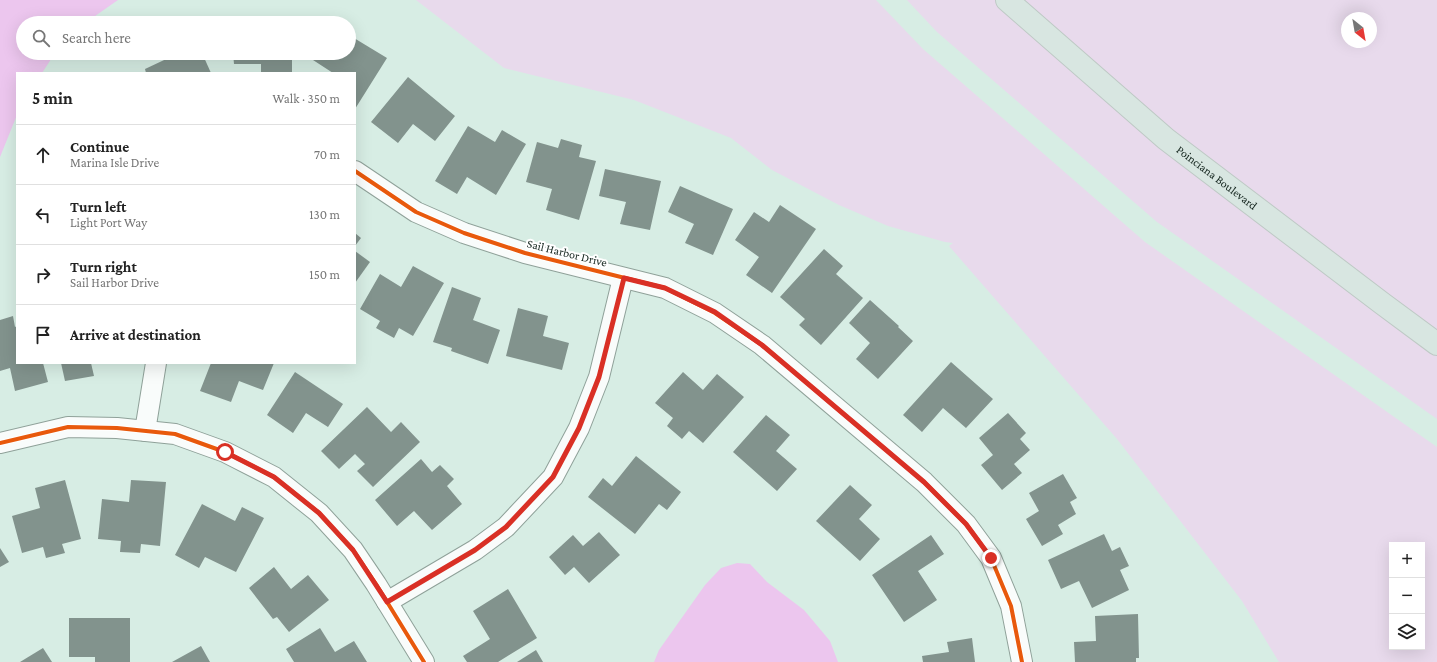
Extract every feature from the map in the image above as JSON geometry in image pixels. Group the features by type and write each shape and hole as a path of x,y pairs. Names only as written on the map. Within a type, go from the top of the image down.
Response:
{"main road":[{"name":"Poinciana Boulevard","path":"1007,0 1166,139 1437,344"}],"street":[{"name":"Sail Harbor Drive","path":"356,172 416,212 464,233 525,253 665,288 715,312 762,345 924,482 966,524 991,558 1011,606 1022,662"},
{"path":"387,602 475,550 506,527 553,477 579,428 599,377 624,278"},
{"path":"145,431 156,364"},
{"path":"0,443 68,427 117,428 175,434 225,452 274,477 319,513 353,550 424,662"}],"shaded area":[{"path":"0,0 118,0 95,16 16,16 16,60 50,60 43,72 16,72 16,117 0,157"},
{"path":"416,0 876,0 923,49 1145,242 1437,447 1437,662 1279,662 1242,601 1117,439 949,246 953,243 888,226 839,205 772,170 731,138 634,100 504,68"},
{"path":"907,0 1437,0 1437,419 1157,222 937,32"},
{"path":"737,563 750,564 767,582 804,610 830,641 838,662 654,662 659,650 705,585 721,568"}],"building":[{"path":"356,39 387,58 356,107 356,72 331,72 313,60 356,60"},
{"path":"164,60 205,60 211,72 146,72 145,69"},
{"path":"234,60 292,60 292,72 261,72 261,64 234,64"},
{"path":"408,77 455,116 435,141 413,124 398,143 371,122"},
{"path":"468,126 495,142 502,130 526,144 496,195 467,177 457,194 435,181"},
{"path":"561,139 582,145 579,157 596,161 579,220 546,210 552,189 526,182 537,142 558,148"},
{"path":"605,169 661,181 650,230 620,224 626,202 599,196"},
{"path":"680,186 733,209 713,255 685,243 694,224 668,212"},
{"path":"780,205 816,229 772,293 746,275 759,257 735,240 754,212 769,222"},
{"path":"356,234 361,238 356,245"},
{"path":"824,249 843,266 836,274 863,298 821,345 799,325 805,319 780,297"},
{"path":"356,252 370,262 356,282"},
{"path":"413,266 444,283 413,336 399,328 394,338 376,328 380,321 360,309 380,274 401,287"},
{"path":"452,287 481,298 473,320 500,330 488,364 451,351 452,348 433,342"},
{"path":"870,300 913,341 878,379 856,359 870,343 849,323"},
{"path":"518,308 548,316 543,336 569,343 562,370 506,356"},
{"path":"13,316 16,326 16,364 43,364 48,382 15,391 10,368 0,371 0,320"},
{"path":"951,362 993,399 966,428 943,408 922,432 903,415"},
{"path":"61,364 91,364 94,376 65,381"},
{"path":"211,364 274,364 263,390 239,381 231,402 200,391"},
{"path":"295,372 343,404 328,427 306,413 293,433 267,415"},
{"path":"683,372 703,390 717,374 744,397 703,443 689,431 682,439 667,426 673,418 655,403"},
{"path":"367,407 391,432 401,422 420,442 373,487 357,471 365,464 355,454 339,469 321,451"},
{"path":"1008,413 1026,433 1020,439 1030,450 1014,464 1022,473 1002,490 981,465 993,455 979,438"},
{"path":"766,415 790,435 776,451 797,469 777,491 733,452"},
{"path":"636,456 681,492 667,510 659,504 635,534 588,497 603,478 612,486"},
{"path":"421,459 432,472 440,465 454,479 447,486 462,504 432,530 414,511 397,526 375,500"},
{"path":"1063,474 1077,498 1070,502 1076,514 1058,525 1063,534 1042,546 1026,519 1039,511 1029,493"},
{"path":"65,480 81,539 62,544 65,553 46,558 43,547 22,553 12,516 40,508 35,488"},
{"path":"131,480 166,482 160,546 141,544 140,553 120,552 121,541 98,539 102,499 129,502"},
{"path":"850,485 872,505 859,519 880,539 860,561 816,521"},
{"path":"202,504 235,521 242,507 264,518 236,572 205,557 199,568 175,555"},
{"path":"599,532 620,555 589,583 574,567 565,575 549,557 573,535 583,546"},
{"path":"1104,534 1112,551 1120,547 1129,566 1120,570 1129,590 1092,608 1079,581 1061,589 1048,560"},
{"path":"931,535 944,554 918,571 937,600 904,622 872,575"},
{"path":"0,548 9,562 0,567"},
{"path":"274,567 291,589 308,575 329,600 289,632 277,617 273,619 249,588"},
{"path":"508,589 537,638 498,662 467,662 463,656 490,639 473,611"},
{"path":"1138,614 1139,658 1136,658 1136,662 1075,662 1074,642 1096,641 1095,616"},
{"path":"69,618 130,618 130,662 95,662 95,657 69,657"},
{"path":"320,628 335,652 354,641 367,662 294,662 286,649"},
{"path":"972,638 975,662 923,662 922,656 949,652 947,642"},
{"path":"201,646 210,662 172,662"},
{"path":"43,648 52,662 20,662"},
{"path":"536,650 543,662 517,662"}],"cycle path":[{"path":"356,172 416,212 464,233 525,253 665,288 715,313 762,345 924,482 966,524 991,558 1011,606 1022,662"},
{"path":"0,443 68,427 117,428 175,434 225,452 274,477 319,513 353,550 376,584 424,662"}],"route":[{"path":"225,452 274,477 319,513 353,550 387,602 475,550 506,527 553,477 579,428 599,377 624,278 665,288 715,312 762,345 924,482 966,524 991,558"}]}
